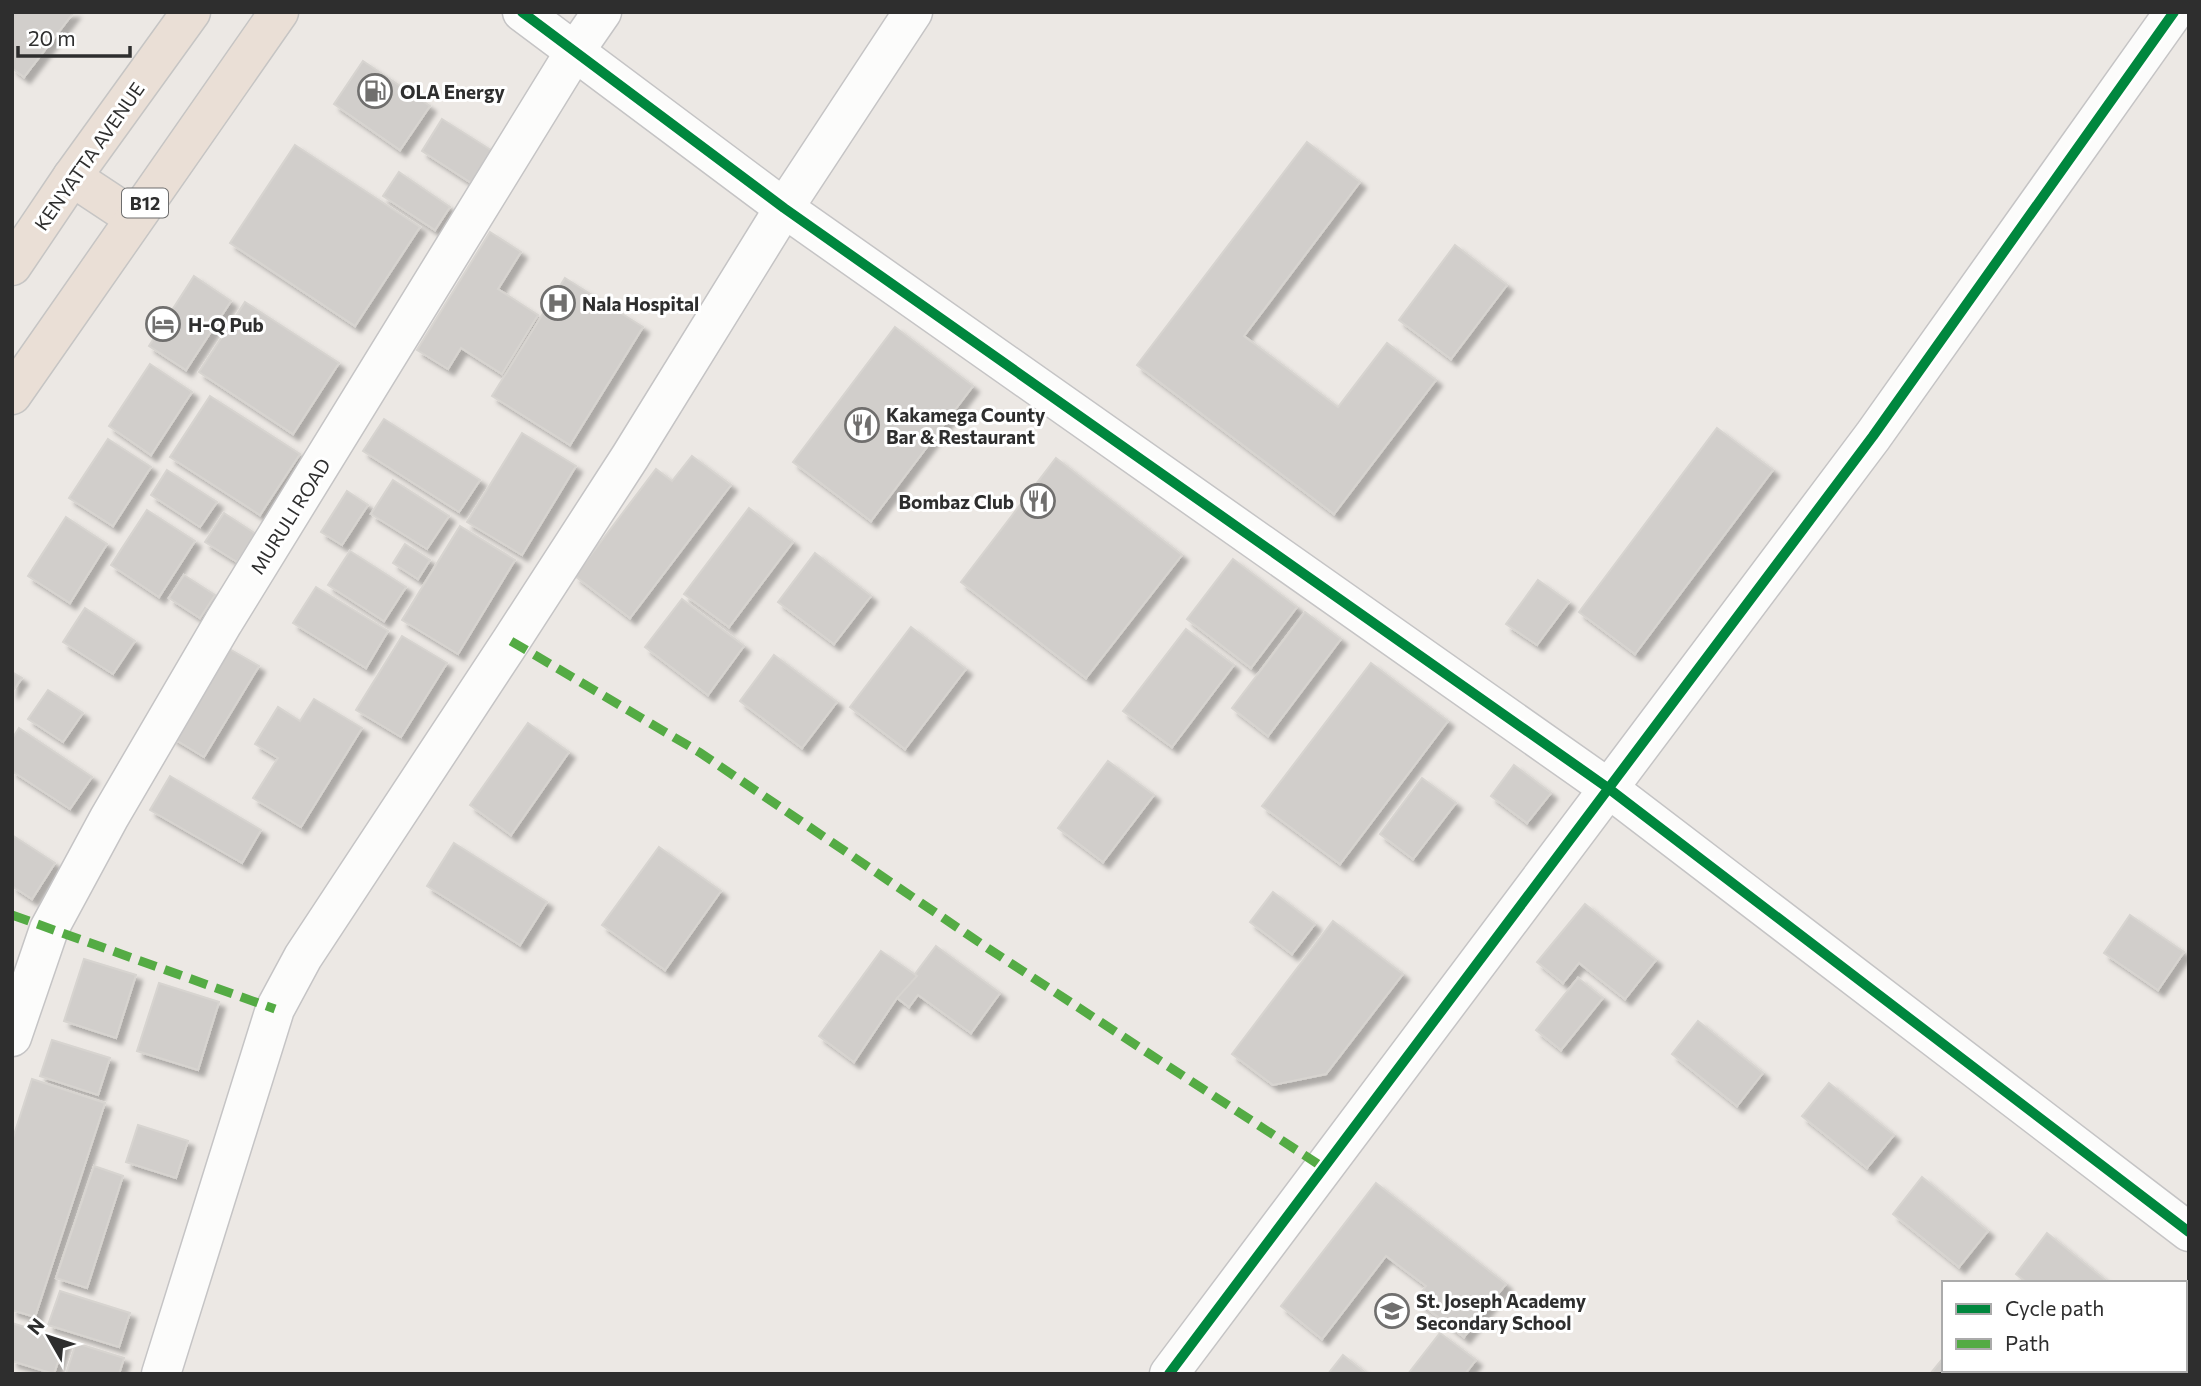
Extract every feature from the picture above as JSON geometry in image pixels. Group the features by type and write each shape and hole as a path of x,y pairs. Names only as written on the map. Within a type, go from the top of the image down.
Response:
{"highway":[{"name":"KENYATTA AVENUE","path":"12,266 72,177 191,12"},
{"name":"B12","path":"12,395 279,12"},
{"path":"72,177 134,218"}],"street":[{"path":"522,12 784,208 1608,788 2189,1232"},
{"name":"MURULI ROAD","path":"12,1037 49,929 109,818 223,623 575,51 602,12"},
{"path":"161,1374 270,1022 303,957 630,457 784,208 913,12"},
{"path":"1169,1374 1873,436 2174,12"}],"building":[{"path":"12,12 74,12 24,77 12,68"},
{"path":"363,61 430,106 400,150 334,104"},
{"path":"442,119 494,152 473,184 422,151"},
{"path":"1307,142 1360,182 1244,336 1338,407 1387,343 1436,380 1334,514 1137,365"},
{"path":"295,145 420,227 355,326 230,243"},
{"path":"399,172 450,207 435,230 383,196"},
{"path":"490,232 521,252 498,289 538,315 502,374 461,348 448,369 417,350"},
{"path":"1455,245 1507,285 1451,359 1399,320"},
{"path":"194,276 231,301 186,370 149,346"},
{"path":"565,278 643,327 570,445 492,396"},
{"path":"245,302 339,363 293,434 199,372"},
{"path":"895,327 973,386 871,521 793,462"},
{"path":"150,364 192,392 151,455 109,426"},
{"path":"210,396 300,454 260,515 170,457"},
{"path":"384,419 480,480 459,512 363,451"},
{"path":"1717,428 1773,470 1635,654 1579,612"},
{"path":"522,433 576,466 522,555 467,522"},
{"path":"108,439 151,467 113,526 69,498"},
{"path":"692,456 731,485 630,618 575,576 656,469 672,481"},
{"path":"1056,458 1182,555 1086,678 961,582"},
{"path":"167,470 217,502 200,527 151,495"},
{"path":"393,480 449,516 427,549 371,514"},
{"path":"347,491 368,505 342,545 321,532"},
{"path":"749,508 793,542 729,627 684,594"},
{"path":"147,510 195,541 159,597 111,565"},
{"path":"224,513 256,534 237,562 205,542"},
{"path":"66,517 107,544 70,603 28,576"},
{"path":"460,526 515,560 458,654 402,620"},
{"path":"405,544 430,560 418,579 393,563"},
{"path":"350,551 406,587 384,621 328,585"},
{"path":"815,553 871,596 834,644 778,602"},
{"path":"1233,559 1297,607 1251,668 1187,619"},
{"path":"184,575 215,595 200,618 169,598"},
{"path":"1538,580 1569,602 1537,645 1506,624"},
{"path":"316,587 388,631 366,668 293,623"},
{"path":"682,599 744,646 708,695 645,647"},
{"path":"85,608 135,641 113,674 63,642"},
{"path":"1305,612 1341,639 1268,736 1232,708"},
{"path":"911,627 966,669 905,749 850,707"},
{"path":"1186,629 1234,665 1172,747 1123,711"},
{"path":"402,636 447,663 401,737 356,710"},
{"path":"226,647 259,666 204,757 171,737"},
{"path":"774,655 837,702 802,748 740,701"},
{"path":"1371,663 1448,721 1340,864 1262,806"},
{"path":"12,672 22,678 12,692"},
{"path":"48,690 83,713 63,742 28,719"},
{"path":"314,699 362,728 301,827 253,798 278,758 255,744 278,707 300,721"},
{"path":"528,723 569,752 511,835 470,805"},
{"path":"19,728 92,777 70,809 12,771 12,739"},
{"path":"1108,761 1154,795 1103,862 1058,828"},
{"path":"1514,765 1551,793 1527,823 1491,796"},
{"path":"170,776 261,830 242,863 150,810"},
{"path":"1422,778 1456,803 1413,859 1380,834"},
{"path":"12,835 55,863 32,899 12,886"},
{"path":"454,843 547,902 520,945 427,886"},
{"path":"659,847 721,891 665,970 602,925"},
{"path":"1273,892 1315,924 1292,954 1250,922"},
{"path":"1585,904 1656,960 1625,999 1579,963 1563,983 1537,962"},
{"path":"2130,915 2184,952 2158,990 2104,953"},
{"path":"1333,921 1403,974 1326,1074 1273,1085 1232,1054"},
{"path":"936,946 1000,993 971,1033 918,995 909,1007 897,998"},
{"path":"881,951 917,976 897,998 854,1062 819,1036"},
{"path":"84,959 136,975 116,1038 64,1021"},
{"path":"1578,978 1603,998 1561,1050 1536,1030"},
{"path":"159,983 219,1002 198,1070 137,1051"},
{"path":"1698,1021 1763,1073 1737,1106 1672,1054"},
{"path":"52,1040 110,1058 98,1095 40,1076"},
{"path":"32,1079 105,1103 35,1317 12,1310 12,1141"},
{"path":"1829,1083 1894,1135 1867,1168 1802,1116"},
{"path":"138,1125 188,1141 176,1178 126,1162"},
{"path":"94,1166 123,1176 87,1288 56,1278"},
{"path":"1922,1177 1988,1231 1959,1267 1893,1214"},
{"path":"1376,1183 1506,1284 1464,1337 1416,1300 1426,1286 1386,1256 1322,1339 1281,1306"},
{"path":"2047,1233 2107,1281 2025,1281 2016,1274"},
{"path":"60,1291 130,1313 119,1347 48,1325"},
{"path":"12,1323 65,1340 54,1374 12,1361"},
{"path":"1440,1333 1476,1360 1465,1374 1408,1374"},
{"path":"76,1343 124,1358 119,1374 66,1374"},
{"path":"1343,1355 1367,1374 1328,1374"},
{"path":"1942,1359 1942,1372 1974,1372 1972,1374 1930,1374"},
{"path":"2187,1372 2189,1374 2145,1374"}],"marked path":[{"path":"511,641 699,752 989,949 1324,1168"},
{"path":"12,915 275,1009"}],"cycle path":[{"path":"522,12 784,208 1608,788 2189,1232"},
{"path":"1169,1374 1873,436 2174,12"}],"place":[{"name":"OLA Energy","path":"375,91"},
{"name":"Nala Hospital","path":"558,303"},
{"name":"H-Q Pub","path":"163,324"},
{"name":"Kakamega County Bar & Restaurant","path":"862,425"},
{"name":"Bombaz Club","path":"1038,501"},
{"name":"St. Joseph Academy Secondary School","path":"1392,1311"}]}
